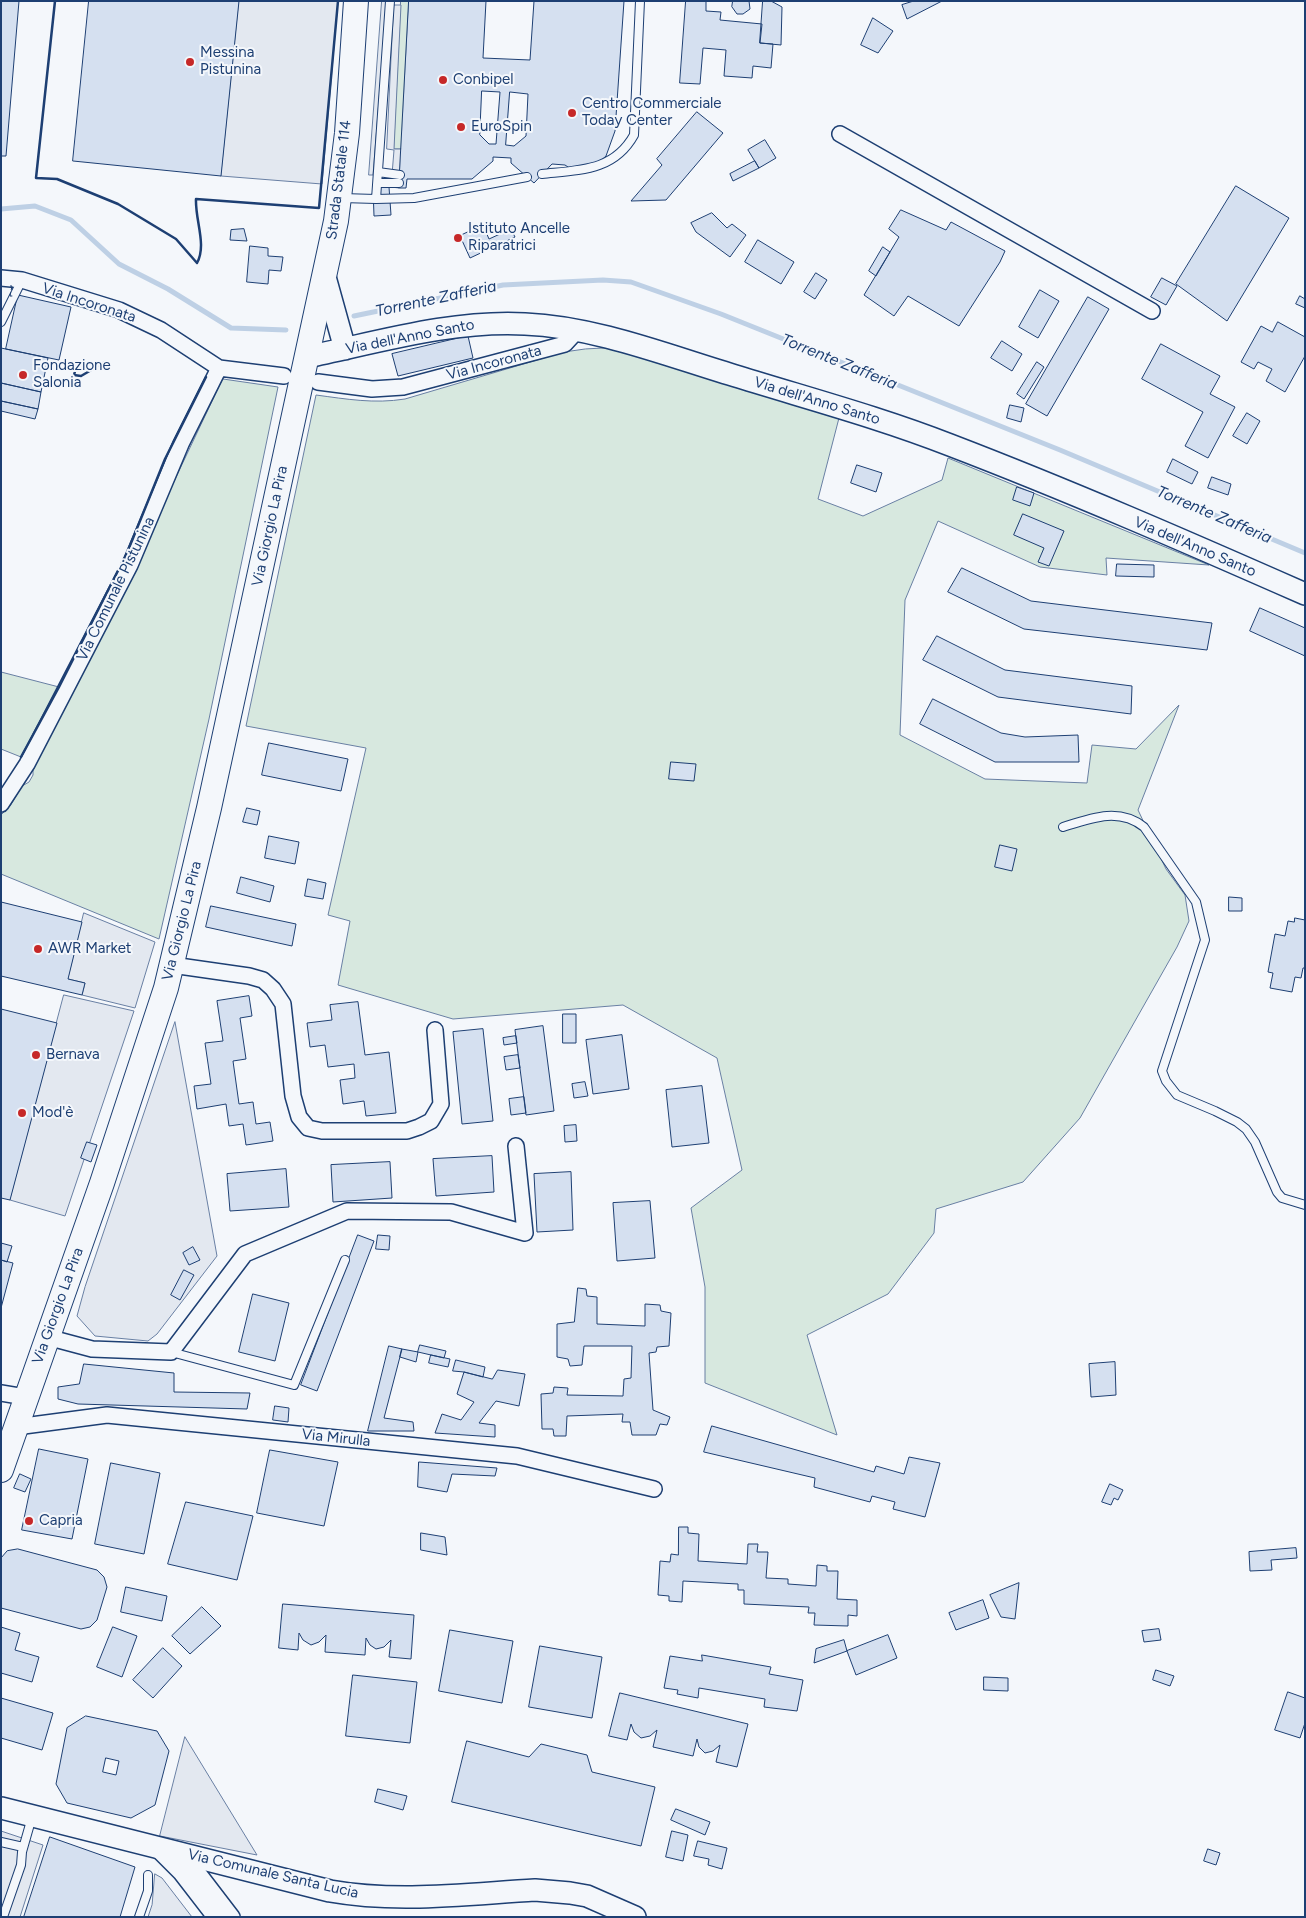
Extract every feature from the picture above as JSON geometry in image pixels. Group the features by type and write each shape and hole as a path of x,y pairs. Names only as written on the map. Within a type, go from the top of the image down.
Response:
{"main road":[{"name":"Strada Statale 114","path":"307,357 340,198 347,133 356,1"},
{"name":"Via Giorgio La Pira","path":"1,1470 102,1183 159,1011 172,965 209,808 307,357"}],"street":[{"path":"840,134 1152,311"},
{"path":"325,277 346,349"},
{"name":"Via Incoronata","path":"1,278 22,280 119,310 161,330 219,368 284,376"},
{"name":"Via dell'Anno Santo","path":"307,357 474,324 528,324 615,339 886,422 949,444 1173,536 1305,594"},
{"name":"Via Incoronata","path":"318,382 364,388 403,387 565,344 576,331"},
{"name":"Via Comunale Pistunina","path":"1,804 27,764 123,580 180,444 219,368"},
{"path":"172,965 249,976 263,980 273,989 283,1004 295,1103 299,1117 308,1128 322,1131 407,1131 431,1121 441,1104 435,1030"},
{"path":"47,1337 92,1349 171,1352 245,1254 347,1211 452,1212 525,1233 516,1146"},
{"path":"1,1393 25,1398"},
{"name":"Via Mirulla","path":"16,1427 107,1415 127,1416 517,1456 654,1490"},
{"name":"Via Comunale Santa Lucia","path":"1,1808 353,1895 405,1898 535,1890 554,1891 587,1896 634,1917"},
{"path":"153,1845 181,1873 215,1917"},
{"path":"183,1853 232,1917"}],"lane":[{"path":"376,199 390,1"},
{"path":"542,174 574,171 607,163 628,146 634,135 640,1"},
{"path":"378,172 400,179 378,183"},
{"path":"340,198 414,198 527,176"},
{"path":"1,322 22,280"},
{"path":"1063,827 1108,816 1134,819 1144,828 1196,902 1205,940 1203,951 1162,1071 1166,1081 1177,1095 1215,1111 1237,1122 1246,1129 1255,1142 1277,1192 1282,1198 1305,1205"},
{"path":"171,1352 294,1386 345,1260"},
{"path":"3,1917 21,1865 23,1847 33,1816"},
{"path":"1,1842 23,1847"},
{"path":"139,1917 148,1890 148,1876"}],"shaded area":[{"path":"239,1 338,1 322,184 221,176"},
{"path":"382,1 387,1 373,175 369,175"},
{"path":"401,1 409,1 402,149 394,149"},
{"path":"394,5 401,5 394,149 402,149 399,188 391,187 394,150 387,149"},
{"path":"605,348 633,353 672,364 839,418 818,499 863,516 942,480 948,458 1209,565 1106,558 1107,575 1040,567 938,521 905,600 900,735 985,779 1087,783 1092,745 1136,749 1179,705 1138,810 1166,869 1185,895 1189,921 1177,947 1080,1118 1023,1182 936,1209 934,1233 888,1294 807,1335 837,1435 705,1383 705,1287 691,1208 742,1170 717,1058 623,1005 453,1019 338,985 350,921 328,915 366,748 246,726 316,395 371,401 405,399 564,352"},
{"path":"223,379 278,387 209,719 159,939 1,874 1,815 10,806 22,786 29,782 33,775 33,768"},
{"path":"1,672 59,687 21,757 1,749"},
{"path":"84,913 155,942 135,1008 82,995 85,983 68,979"},
{"path":"64,995 134,1011 65,1216 10,1200"},
{"path":"175,1022 217,1256 157,1334 148,1341 95,1336 77,1316 85,1287"},
{"path":"185,1737 257,1855 160,1836"},
{"path":"1,1831 43,1845 20,1917 1,1917"},
{"path":"155,1874 162,1878 192,1917 148,1917 152,1905"}],"building":[{"path":"1,1 19,1 6,156 1,156"},
{"path":"89,1 239,1 221,176 73,161"},
{"name":"Centro Commerciale Today Center","path":"409,1 486,1 483,58 530,60 534,1 624,1 615,131 606,156 594,167 574,171 565,165 552,164 534,183 511,163 511,158 493,157 493,161 472,179 407,179 406,188 399,188","holes":["482,91 500,92 496,144 489,144 480,135","510,92 528,94 526,136 514,146 506,145"]},
{"path":"686,1 706,1 706,11 721,12 720,20 762,24 760,43 773,44 771,68 753,66 752,78 724,76 726,50 703,48 700,84 680,83"},
{"path":"733,1 749,1 750,9 743,14 737,14 732,7"},
{"path":"763,1 771,1 782,7 781,45 760,43"},
{"path":"914,1 942,1 907,19 902,5"},
{"path":"873,18 893,31 878,53 861,45"},
{"path":"697,112 723,133 666,200 631,201 662,165 657,159"},
{"path":"765,140 776,158 759,168 748,150"},
{"path":"755,161 759,168 733,181 730,174"},
{"path":"1236,186 1289,218 1227,321 1176,284"},
{"path":"389,187 391,215 374,216 373,188"},
{"path":"901,210 946,230 951,222 1005,251 959,326 908,296 894,316 864,295 899,237 889,229"},
{"path":"712,213 727,228 732,224 746,235 730,257 696,232 691,223"},
{"path":"483,225 489,239 511,229 515,237 470,258 460,236"},
{"path":"244,229 247,241 230,240 231,230"},
{"path":"758,240 794,262 781,284 745,262"},
{"path":"250,246 268,248 268,256 283,257 281,271 269,270 268,284 247,282"},
{"path":"883,247 890,252 876,276 869,271"},
{"path":"816,273 827,280 815,299 804,292"},
{"path":"1162,278 1177,286 1166,305 1151,297"},
{"path":"1040,290 1059,301 1038,338 1019,327"},
{"path":"18,295 71,307 59,360 6,349"},
{"path":"1300,296 1305,299 1305,308 1296,304"},
{"path":"1088,297 1109,309 1047,416 1026,404"},
{"path":"1278,322 1305,337 1305,356 1285,392 1266,381 1272,369 1258,362 1254,369 1241,362 1261,326 1272,332"},
{"path":"468,336 473,358 398,376 392,354"},
{"path":"1002,341 1022,354 1012,371 991,358"},
{"path":"1161,344 1220,376 1210,394 1235,407 1208,458 1185,446 1203,412 1142,379"},
{"name":"Fondazione Salonia","path":"1,348 48,358 41,392 1,383"},
{"path":"1037,362 1044,367 1024,399 1017,394"},
{"path":"1,383 41,392 38,409 1,401"},
{"path":"1,401 38,409 35,419 1,411"},
{"path":"1010,405 1024,408 1021,422 1007,418"},
{"path":"1247,413 1260,421 1247,444 1233,436"},
{"path":"1173,459 1198,472 1192,484 1167,472"},
{"path":"857,465 882,473 876,492 851,483"},
{"path":"1212,477 1231,484 1228,495 1208,488"},
{"path":"1017,487 1034,493 1030,506 1013,500"},
{"path":"1023,514 1064,531 1049,566 1038,562 1044,548 1014,535"},
{"path":"1117,564 1154,565 1154,577 1116,576"},
{"path":"962,568 1031,601 1212,623 1207,650 1024,629 948,592"},
{"path":"1260,608 1305,628 1305,656 1250,631"},
{"path":"937,636 1005,670 1132,686 1131,714 998,697 923,660"},
{"path":"933,699 1001,733 1025,737 1078,735 1079,762 995,762 920,724"},
{"path":"269,743 348,759 341,791 262,775"},
{"path":"671,762 696,764 694,781 669,779"},
{"path":"247,808 260,811 257,825 243,822"},
{"path":"269,836 299,842 295,864 265,858"},
{"path":"1000,845 1017,849 1012,871 995,867"},
{"path":"241,877 274,886 270,902 237,893"},
{"path":"308,879 326,883 323,899 305,896"},
{"path":"1229,897 1242,898 1242,911 1229,911"},
{"name":"AWR Market","path":"1,902 82,922 68,979 85,983 82,995 1,976"},
{"path":"211,906 296,924 292,946 206,927"},
{"path":"1295,918 1305,920 1305,968 1303,968 1301,978 1295,977 1292,992 1270,988 1273,973 1268,972 1275,934 1285,936 1288,921 1294,922"},
{"path":"249,996 252,1016 240,1018 246,1059 233,1061 239,1104 253,1102 256,1124 270,1122 273,1141 246,1145 243,1124 229,1126 226,1104 197,1109 194,1086 211,1084 205,1043 223,1041 217,1001"},
{"path":"358,1002 365,1055 389,1052 396,1113 366,1116 364,1101 343,1104 340,1080 355,1078 354,1064 328,1067 325,1045 310,1047 307,1023 332,1020 330,1005"},
{"path":"1,1009 57,1023 10,1200 1,1198"},
{"path":"563,1014 576,1014 576,1043 563,1043"},
{"path":"543,1026 554,1111 526,1115 515,1030"},
{"path":"483,1029 493,1121 462,1124 453,1032"},
{"path":"622,1035 629,1089 593,1094 586,1040"},
{"path":"516,1036 517,1043 504,1045 503,1038"},
{"path":"518,1055 520,1068 506,1070 504,1057"},
{"path":"585,1082 588,1096 574,1098 572,1084"},
{"path":"702,1086 709,1143 672,1147 666,1090"},
{"path":"524,1097 526,1113 511,1115 509,1099"},
{"path":"576,1125 577,1141 565,1142 564,1126"},
{"path":"87,1142 97,1145 91,1162 81,1158"},
{"path":"492,1156 494,1192 436,1196 433,1159"},
{"path":"390,1162 392,1198 333,1202 331,1165"},
{"path":"286,1169 289,1207 230,1211 227,1174"},
{"path":"571,1172 573,1230 537,1232 534,1174"},
{"path":"650,1201 655,1258 617,1261 613,1203"},
{"path":"358,1235 374,1241 317,1391 301,1385"},
{"path":"378,1235 390,1236 389,1250 376,1249"},
{"path":"1,1243 12,1246 7,1262 1,1260"},
{"path":"193,1247 200,1260 189,1265 183,1253"},
{"path":"1,1260 13,1263 1,1308"},
{"path":"184,1270 194,1275 180,1300 171,1295"},
{"path":"578,1288 586,1289 587,1296 597,1297 597,1324 645,1326 645,1304 660,1305 661,1311 671,1313 669,1346 657,1347 656,1352 649,1353 653,1410 670,1417 667,1425 660,1424 656,1435 632,1435 630,1422 622,1422 623,1414 567,1416 566,1436 554,1436 553,1429 542,1429 541,1394 553,1393 554,1387 568,1388 567,1395 623,1396 624,1379 631,1378 632,1346 584,1346 582,1365 570,1366 568,1359 557,1357 557,1324 574,1322"},
{"path":"253,1294 289,1303 275,1361 239,1352"},
{"path":"420,1345 446,1351 444,1358 418,1352"},
{"path":"389,1346 402,1349 384,1418 413,1422 414,1431 368,1431"},
{"path":"402,1349 418,1352 416,1362 400,1357"},
{"path":"431,1355 450,1359 448,1367 429,1363"},
{"path":"456,1360 485,1367 483,1377 453,1371"},
{"path":"1115,1362 1116,1395 1091,1397 1089,1364"},
{"path":"84,1364 174,1373 174,1392 250,1393 247,1409 78,1404 58,1399 58,1387 79,1384"},
{"path":"498,1370 525,1374 519,1406 496,1401 479,1423 495,1425 495,1437 435,1433 442,1414 461,1420 474,1402 457,1394 464,1372 492,1379"},
{"path":"275,1406 289,1408 288,1422 273,1420"},
{"path":"712,1426 874,1472 876,1466 904,1474 909,1457 940,1463 925,1517 893,1509 895,1502 872,1496 870,1502 814,1487 815,1478 704,1452"},
{"path":"39,1449 88,1459 72,1539 22,1530"},
{"path":"270,1450 338,1462 324,1526 257,1513"},
{"path":"419,1462 497,1468 495,1476 452,1474 447,1492 418,1487"},
{"path":"111,1463 160,1473 144,1554 95,1544"},
{"path":"20,1474 31,1479 25,1492 14,1488"},
{"path":"1110,1484 1123,1490 1118,1500 1114,1498 1111,1505 1102,1502"},
{"path":"186,1502 253,1516 237,1580 168,1564"},
{"path":"679,1527 688,1527 688,1533 699,1534 698,1561 747,1564 748,1544 758,1544 757,1552 768,1552 766,1578 788,1579 788,1584 816,1586 817,1565 827,1566 827,1571 838,1571 837,1599 857,1600 857,1616 848,1615 848,1626 814,1625 815,1613 808,1613 809,1607 744,1604 744,1590 738,1590 738,1584 683,1581 682,1602 669,1601 669,1596 658,1595 660,1561 670,1562 671,1554 678,1555"},
{"path":"421,1533 445,1537 447,1555 421,1550"},
{"path":"1296,1548 1297,1558 1271,1560 1272,1570 1250,1571 1249,1552"},
{"path":"18,1549 97,1570 104,1577 107,1587 97,1620 90,1627 81,1629 1,1608 1,1558 7,1551"},
{"path":"1019,1583 1015,1619 1001,1617 990,1595"},
{"path":"126,1587 167,1596 162,1621 121,1612"},
{"path":"983,1600 989,1618 956,1630 949,1613"},
{"path":"283,1604 414,1615 411,1659 389,1657 391,1640 384,1647 376,1649 370,1645 366,1638 365,1655 325,1652 326,1635 319,1642 311,1645 303,1640 299,1633 298,1650 279,1648"},
{"path":"202,1607 221,1626 190,1654 172,1636"},
{"path":"1,1627 20,1633 15,1650 39,1657 32,1682 1,1673"},
{"path":"113,1627 137,1636 122,1677 97,1667"},
{"path":"1159,1629 1161,1640 1144,1642 1142,1631"},
{"path":"450,1630 513,1641 502,1703 439,1691"},
{"path":"888,1635 897,1658 856,1675 847,1651"},
{"path":"844,1640 847,1651 814,1663 816,1649"},
{"path":"540,1646 602,1657 592,1718 529,1707"},
{"path":"163,1648 182,1666 153,1698 133,1680"},
{"path":"702,1655 771,1667 769,1674 803,1680 797,1711 764,1707 765,1699 699,1688 698,1698 677,1694 678,1690 664,1688 670,1656 702,1661"},
{"path":"1156,1670 1174,1676 1170,1686 1153,1680"},
{"path":"353,1675 417,1682 410,1743 346,1736"},
{"path":"984,1677 1008,1678 1008,1691 984,1690"},
{"path":"1288,1692 1305,1698 1305,1723 1300,1738 1275,1730"},
{"path":"620,1693 748,1724 737,1767 716,1762 720,1745 713,1751 705,1753 699,1747 697,1739 693,1756 653,1747 657,1730 650,1736 641,1738 634,1732 631,1724 627,1740 609,1736"},
{"path":"1,1698 53,1713 42,1750 1,1738"},
{"path":"86,1716 157,1731 169,1751 155,1805 131,1818 67,1803 56,1784 67,1728","holes":["106,1758 119,1761 116,1775 103,1772"]},
{"path":"467,1741 529,1757 541,1744 587,1755 592,1772 655,1787 641,1846 452,1802"},
{"path":"378,1789 407,1796 403,1810 375,1802"},
{"path":"676,1809 710,1822 705,1835 671,1820"},
{"path":"672,1831 688,1835 683,1861 666,1857"},
{"path":"50,1837 135,1867 120,1917 24,1917"},
{"path":"698,1841 727,1848 722,1869 708,1865 709,1859 694,1856"},
{"path":"1208,1849 1220,1853 1216,1865 1204,1861"}],"waterway":[{"name":"Torrente Zafferia","path":"1,209 35,206 71,220 119,264 168,289 231,328 286,330"},
{"name":"Torrente Zafferia","path":"354,316 503,285 603,280 631,282 721,314 1060,450 1305,553"}],"fence":[{"path":"10,286 12,286 10,296 13,296"}],"wall":[{"path":"55,1 36,178 57,179 118,204 176,239 197,263 200,256 201,240 196,199 319,208 338,1"},
{"path":"77,364 74,375 81,376 105,362"},
{"path":"21,757 127,553 165,459 206,377"}],"place":[{"name":"Messina Pistunina","path":"190,62"},
{"name":"Conbipel","path":"443,80"},
{"name":"Centro Commerciale Today Center","path":"572,113"},
{"name":"EuroSpin","path":"461,127"},
{"name":"Istituto Ancelle Riparatrici","path":"458,238"},
{"name":"Fondazione Salonia","path":"23,375"},
{"name":"AWR Market","path":"38,949"},
{"name":"Bernava","path":"36,1055"},
{"name":"Mod'è","path":"22,1113"},
{"name":"Capria","path":"29,1521"}]}
